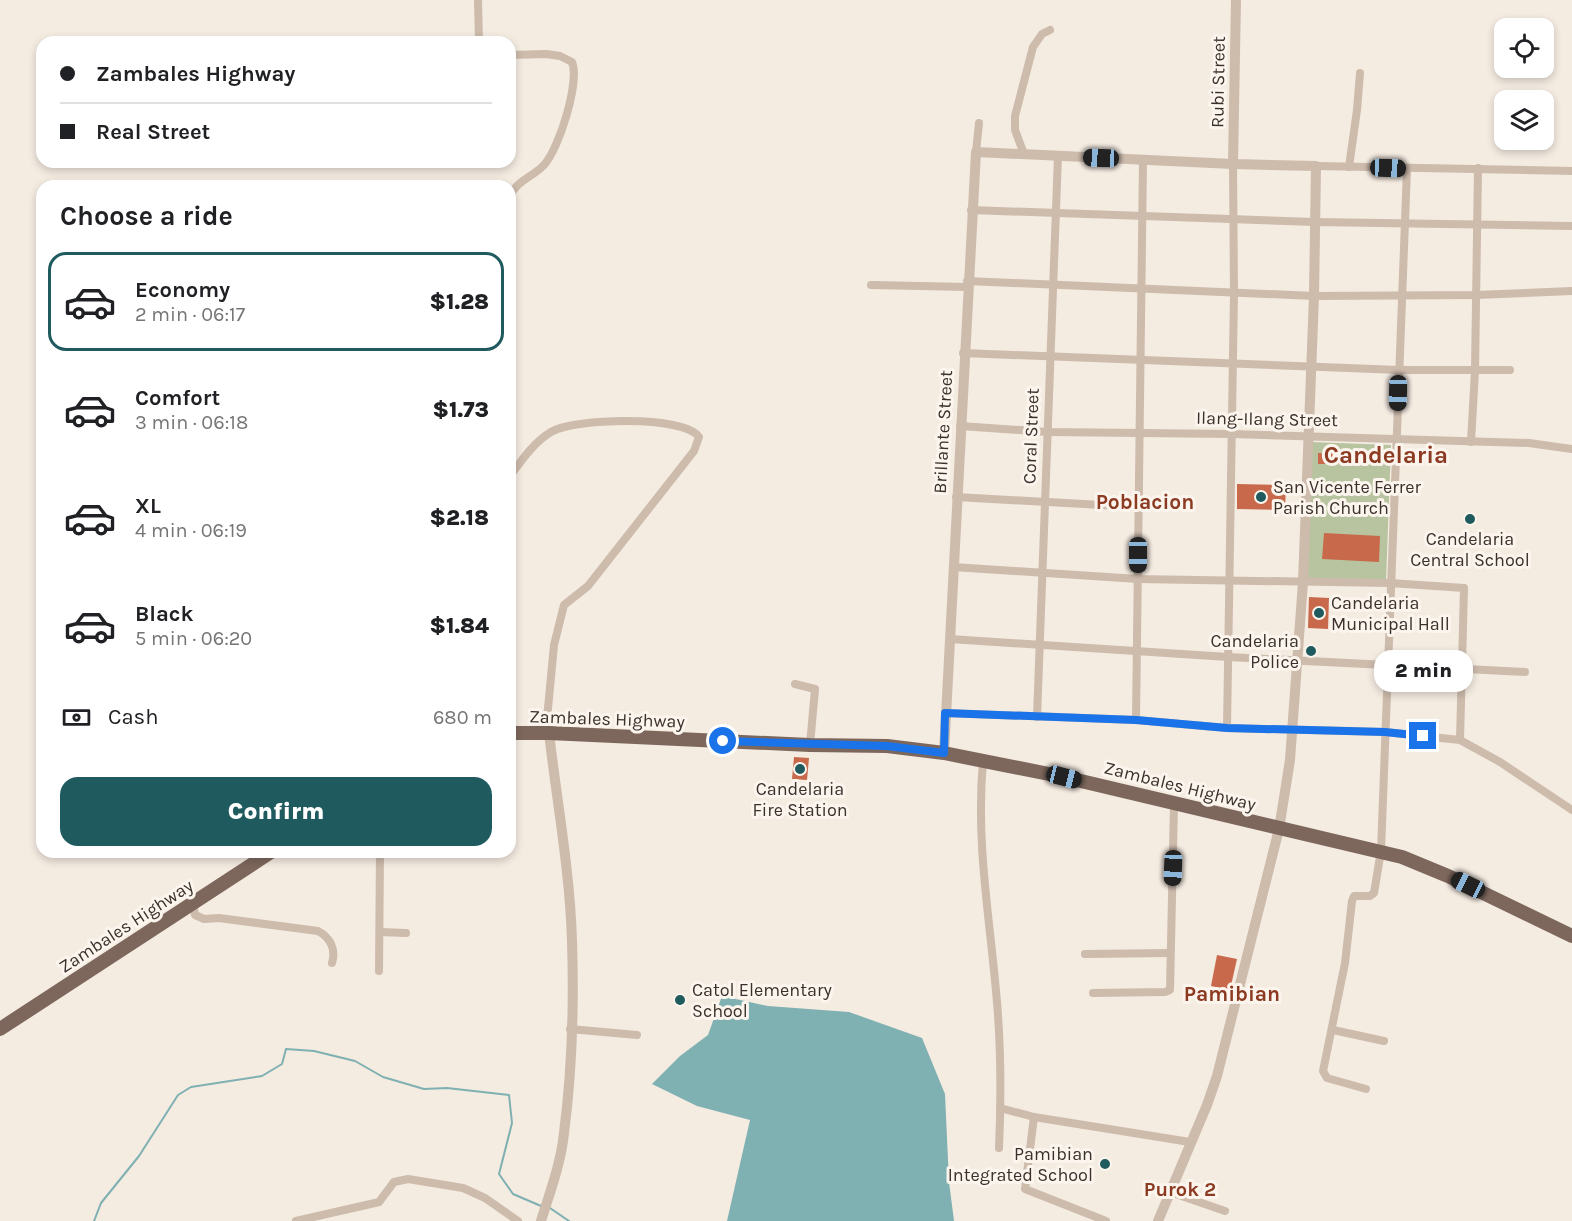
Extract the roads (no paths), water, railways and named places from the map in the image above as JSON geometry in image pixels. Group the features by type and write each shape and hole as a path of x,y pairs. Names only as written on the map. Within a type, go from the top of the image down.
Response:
{"main road":[{"name":"Zambales Highway","path":"516,733 887,746 983,760 1381,851 1448,876 1572,936"},
{"name":"Zambales Highway","path":"0,1029 262,858"}],"street":[{"path":"478,0 479,36"},
{"name":"Rubi Street","path":"1233,164 1236,0"},
{"path":"1024,154 1015,130 1015,116 1033,47 1042,34 1050,30"},
{"path":"516,55 560,56 572,62 574,68 570,96 554,151 546,163 516,187"},
{"path":"1349,167 1360,73"},
{"path":"979,123 976,152 1233,164 1572,171"},
{"name":"Brillante Street","path":"944,753 963,353 976,152"},
{"name":"Coral Street","path":"1037,717 1058,156"},
{"path":"1136,720 1143,160"},
{"path":"1227,728 1234,294 1233,164"},
{"path":"1158,1221 1217,1076 1279,829 1293,730 1303,582 1314,296 1316,166"},
{"path":"1471,442 1475,371 1478,168"},
{"path":"1366,1089 1332,1080 1324,1075 1323,1065 1333,1030 1345,963 1352,902 1354,896 1370,896 1374,893 1381,851 1407,169"},
{"path":"971,210 1406,225 1572,226"},
{"path":"871,285 1054,286 1314,296 1476,295 1572,291"},
{"path":"963,353 1399,370 1510,370"},
{"path":"516,469 543,438 566,426 585,422 629,421 663,424 691,430 699,437 694,450 594,578 564,605 554,645 547,718 571,922 570,1029 564,1134 541,1221"},
{"name":"Ilang-Ilang Street","path":"960,426 1047,432 1232,434 1529,443 1572,448"},
{"path":"956,497 1045,504 1138,507"},
{"path":"953,567 1138,579 1390,583 1464,588 1460,740"},
{"path":"950,639 1228,657 1525,672"},
{"path":"795,684 815,689 810,745"},
{"path":"945,713 1136,720 1227,728 1385,732 1460,740 1500,762 1572,810"},
{"path":"983,760 979,815 998,1014 999,1148"},
{"path":"1093,993 1168,991 1170,986 1174,804"},
{"path":"379,971 380,858"},
{"path":"193,904 195,915 200,918 219,918 318,931 333,947 335,956 332,963"},
{"path":"380,932 406,933"},
{"path":"1085,954 1170,953"},
{"path":"570,1029 637,1035"},
{"path":"1333,1030 1384,1041"},
{"path":"1000,1108 1034,1117 1190,1142"},
{"path":"1034,1117 1025,1189 1106,1221"},
{"path":"296,1221 379,1202 394,1182 408,1179 472,1192 518,1221"},
{"path":"1170,1192 1225,1211"}],"water":[{"path":"722,996 768,1006 849,1012 922,1038 945,1094 949,1182 954,1221 727,1221 750,1120 697,1106 652,1084 680,1056 708,1035"}],"waterway":[{"path":"94,1221 101,1203 139,1156 178,1095 191,1087 262,1076 282,1064 286,1049 314,1051 355,1061 383,1077 424,1089 447,1088 509,1095 512,1123 499,1174 513,1194 541,1206"},
{"path":"550,1208 569,1221"}],"place":[{"name":"San Vicente Ferrer Parish Church","path":"1261,497"},
{"name":"Candelaria Central School","path":"1470,519"},
{"name":"Candelaria Municipal Hall","path":"1319,613"},
{"name":"Candelaria Police","path":"1311,651"},
{"name":"Candelaria Fire Station","path":"800,769"},
{"name":"Catol Elementary School","path":"680,1000"},
{"name":"Pamibian Integrated School","path":"1105,1164"}],"district":[{"name":"Candelaria","path":"1386,455"},
{"name":"Poblacion","path":"1145,502"},
{"name":"Pamibian","path":"1232,994"},
{"name":"Purok 2","path":"1180,1189"}]}
